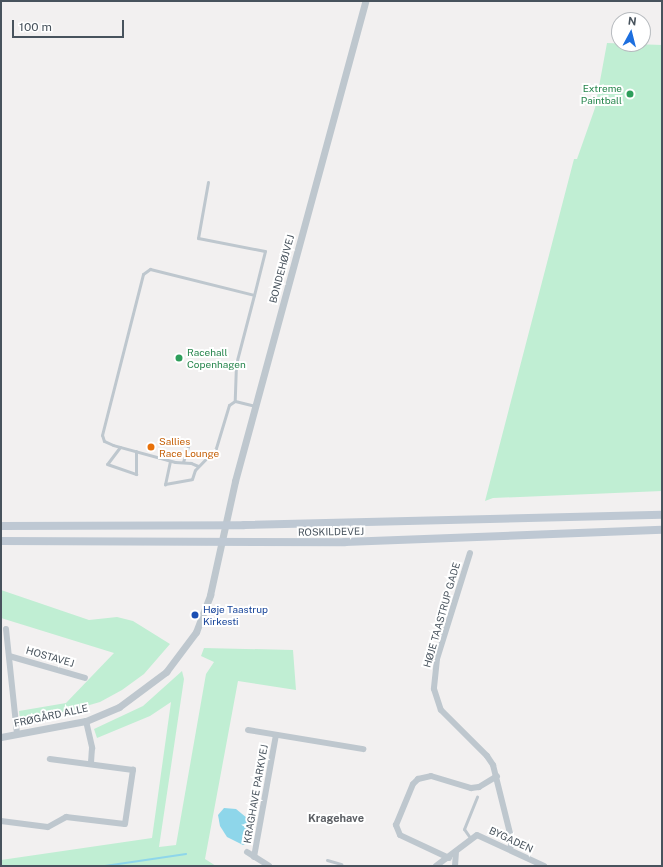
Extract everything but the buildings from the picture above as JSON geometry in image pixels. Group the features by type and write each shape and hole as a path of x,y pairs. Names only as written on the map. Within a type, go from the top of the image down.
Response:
{"main road":[{"name":"ROSKILDEVEJ","path":"1,526 226,525 662,515"},
{"name":"ROSKILDEVEJ","path":"1,541 221,544 501,538 662,530"}],"street":[{"name":"BONDEHØJVEJ","path":"221,544 256,406 365,1"},
{"name":"FRØGÅRD ALLE","path":"1,736 86,721 134,697 166,672 196,632 204,613 221,544"},
{"name":"HØJE TAASTRUP GADE","path":"470,553 437,659 434,689 441,710 487,756 497,776 512,841 510,849"},
{"path":"6,629 17,734"},
{"name":"HOSTAVEJ","path":"9,656 85,678"},
{"path":"86,721 92,748 91,764"},
{"name":"KRAGHAVE PARKVEJ","path":"248,730 363,749"},
{"name":"KRAGHAVE PARKVEJ","path":"254,857 276,735"},
{"path":"1,821 48,827 66,817 124,824 133,770 50,759"},
{"path":"449,858 400,835 396,825 413,784 418,779 431,776 471,788 479,787 497,776"},
{"name":"BYGADEN","path":"471,840 477,835 544,866"},
{"path":"436,866 456,853 471,840"},
{"name":"KRAGHAVE PARKVEJ","path":"247,852 269,866"},
{"path":"455,866 456,853"}],"lane":[{"path":"170,460 165,484 192,479 198,466 216,448 228,407 235,401 236,364 265,251 198,238 208,182"},
{"path":"198,466 120,447 104,441 102,435 143,274 150,269 165,271 254,296"},
{"path":"235,401 256,406"},
{"path":"184,462 190,441"},
{"path":"120,447 107,464 136,474 136,451"},
{"path":"471,840 464,829 477,796"},
{"path":"327,860 341,864"}],"green space":[{"path":"607,43 611,43 611,52 651,52 651,45 662,45 662,491 493,498 485,501 574,159 577,159 595,108"},
{"path":"1,590 89,620 117,617 133,621 170,644 144,674 122,690 100,702 69,711 20,719 19,711 66,703 114,653 1,618"},
{"path":"204,648 293,650 296,690 238,681 205,859 216,866 1,866 1,860 152,838 171,702 150,716 97,738 94,729 143,706 182,671 184,679 159,847 176,845 206,674 214,662 201,656"}],"water":[{"path":"224,808 236,809 247,818 253,828 252,840 243,845 227,837 220,826 218,815"}],"waterway":[{"path":"105,866 186,854"}],"place":[{"name":"Extreme Paintball","path":"630,94"},
{"name":"Racehall Copenhagen","path":"179,358"},
{"name":"Sallies Race Lounge","path":"151,447"},
{"name":"Høje Taastrup Kirkesti","path":"195,615"}],"district":[{"name":"Kragehave","path":"336,818"}]}
